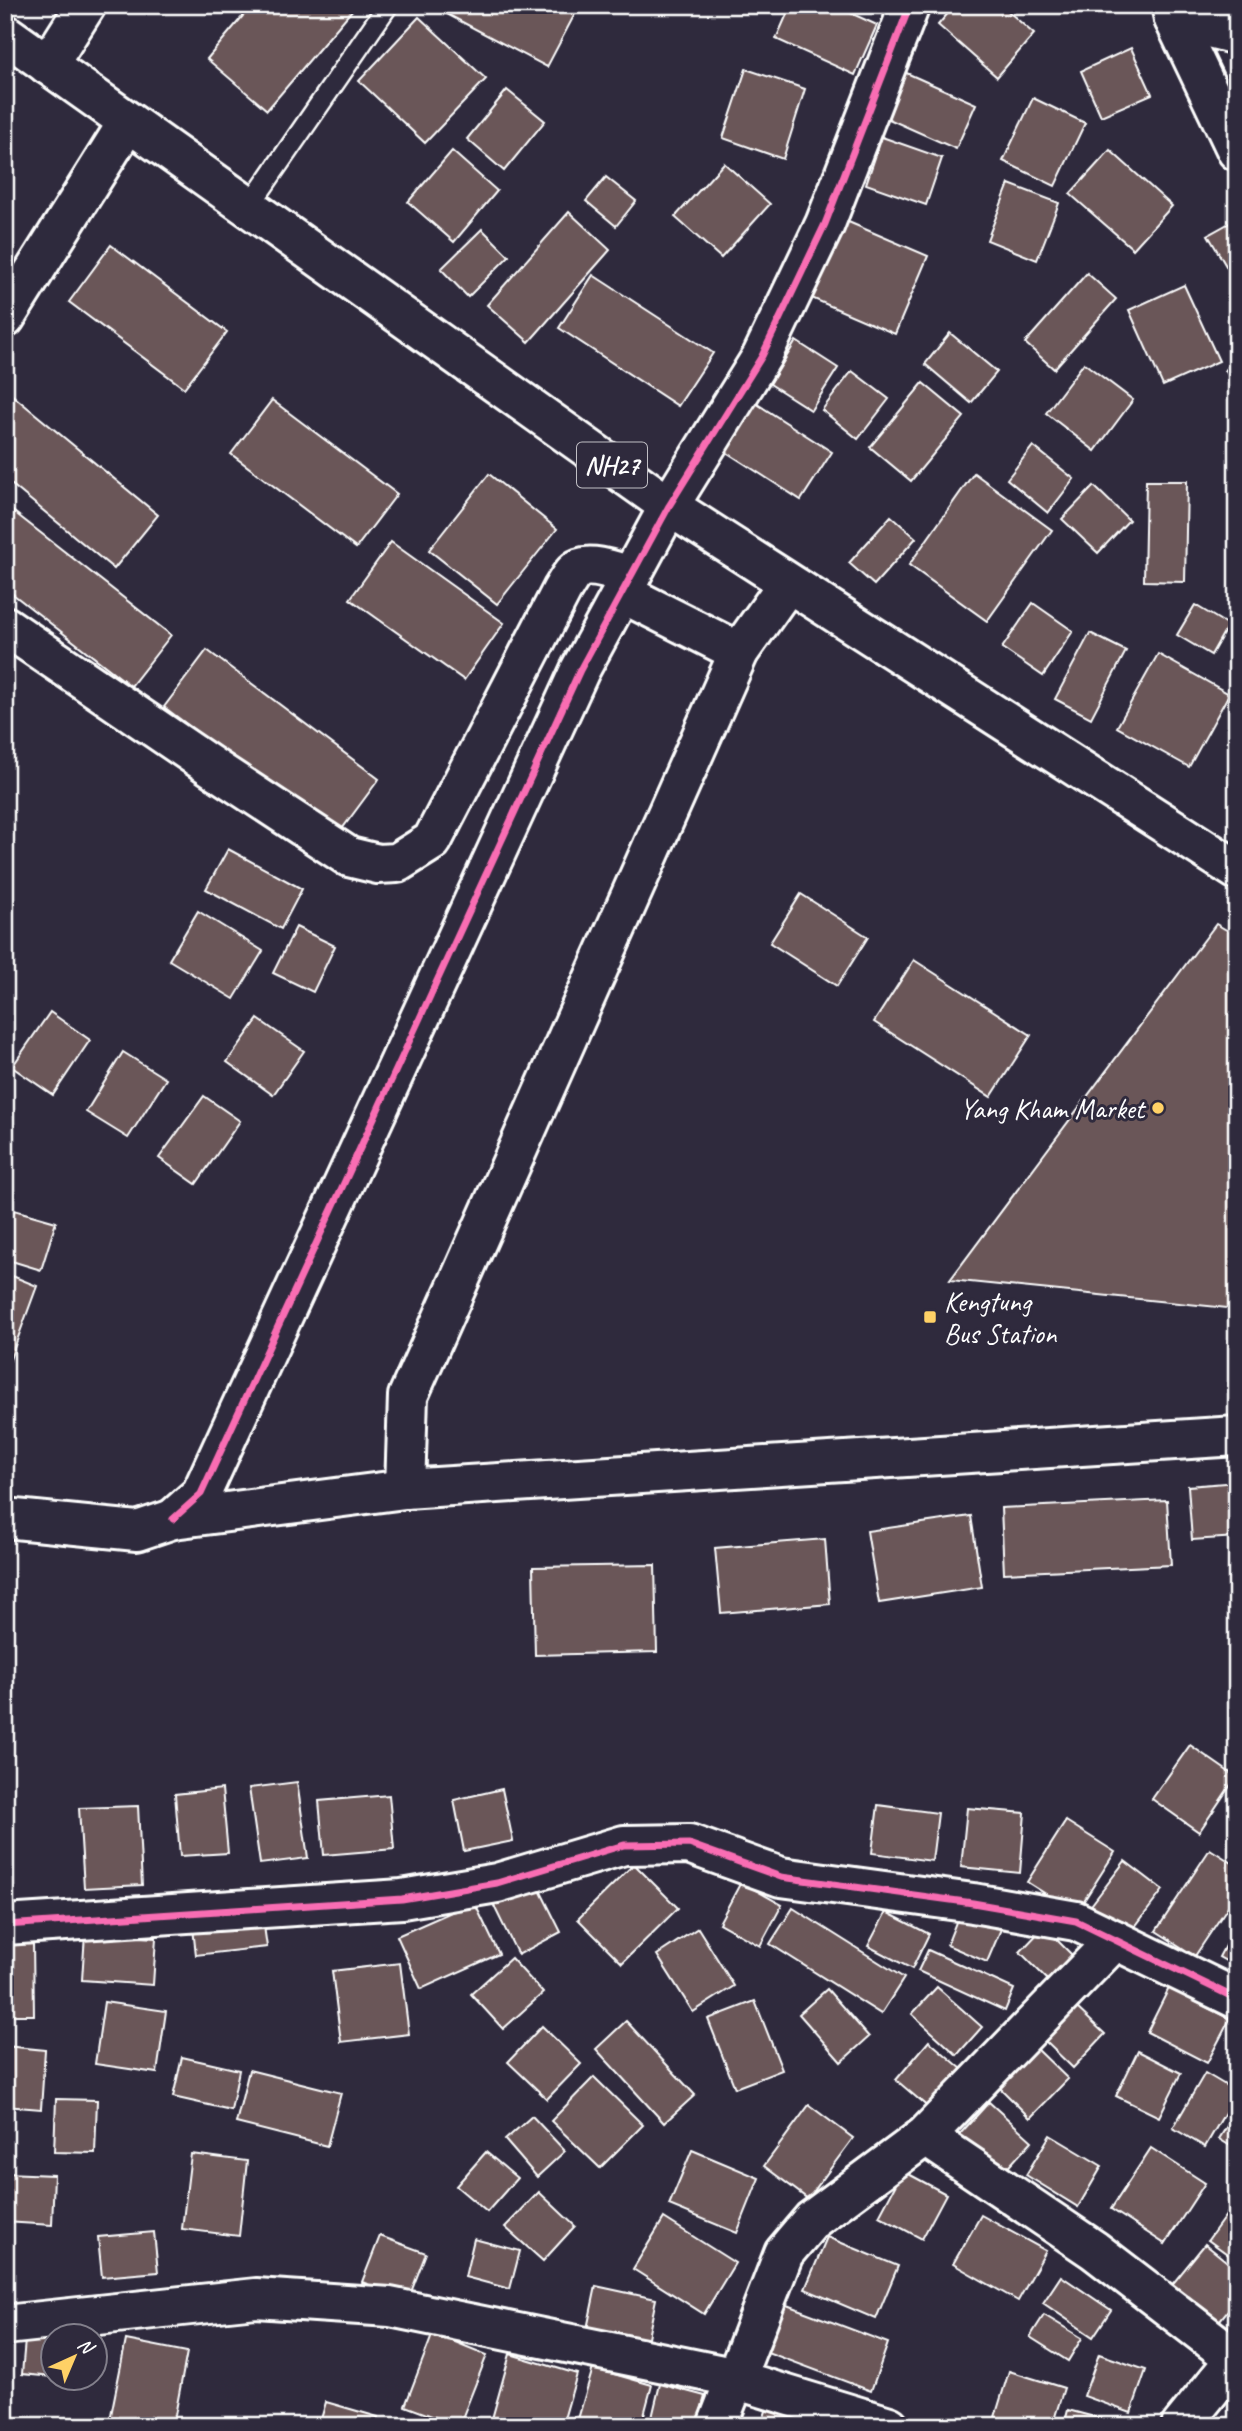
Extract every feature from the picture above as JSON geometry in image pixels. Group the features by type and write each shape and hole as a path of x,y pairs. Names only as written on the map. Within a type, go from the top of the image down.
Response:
{"main road":[{"path":"48,65 86,5"},
{"path":"173,1519 201,1494 580,670 669,506 762,356 774,332 825,224 910,5"},
{"path":"1172,12 1237,35"},
{"path":"1172,12 1237,151"},
{"name":"NH27","path":"5,34 669,506 1237,870"},
{"path":"5,318 128,122"},
{"path":"5,626 349,857 378,864 397,863 432,841 562,590 580,568 596,567 739,652"},
{"path":"405,1489 408,1396 739,652 788,583"},
{"path":"534,643 580,670"},
{"path":"5,1518 137,1531 173,1519 405,1489 1237,1436"},
{"path":"5,1925 402,1899 497,1883 624,1845 689,1844 781,1877 973,1903 1076,1921 1237,1999"},
{"path":"717,2426 784,2253 812,2220 925,2136 1115,1940"},
{"path":"925,2136 1094,2250 1236,2358 1181,2426"},
{"path":"5,2325 256,2298 390,2307 735,2379 889,2426"}],"lane":[{"path":"248,208 388,5"}],"building":[{"path":"252,5 349,5 353,9 267,110 207,59"},
{"path":"430,5 567,5 577,10 547,67"},
{"path":"791,5 833,5 877,25 855,75 776,39"},
{"path":"955,5 1001,5 1034,34 997,77 938,25"},
{"path":"1195,5 1237,5 1237,19"},
{"path":"419,17 486,79 425,143 359,81"},
{"path":"1131,48 1152,94 1101,116 1081,71"},
{"path":"746,69 805,89 783,159 723,138"},
{"path":"902,71 976,104 956,149 882,116"},
{"path":"507,90 545,121 504,171 467,139"},
{"path":"1033,98 1085,123 1055,186 1003,161"},
{"path":"882,137 942,158 926,205 866,184"},
{"path":"1110,150 1172,206 1133,249 1070,194"},
{"path":"452,151 497,191 454,242 408,202"},
{"path":"724,163 770,204 721,258 675,217"},
{"path":"606,177 636,201 616,226 586,201"},
{"path":"1009,184 1059,203 1037,260 987,240"},
{"path":"569,212 610,250 529,342 487,305"},
{"path":"832,215 928,256 895,334 800,293"},
{"path":"1233,221 1237,228 1237,266 1229,271 1208,235"},
{"path":"482,229 509,256 468,297 441,269"},
{"path":"111,245 227,332 184,388 69,302"},
{"path":"1087,273 1116,299 1054,369 1025,343"},
{"path":"593,275 713,353 678,406 559,328"},
{"path":"1184,285 1219,361 1163,386 1129,310"},
{"path":"950,333 997,372 971,403 925,364"},
{"path":"796,341 838,368 811,410 770,384"},
{"path":"1237,362 1237,389 1225,370"},
{"path":"1084,363 1133,400 1095,451 1046,413"},
{"path":"852,371 889,399 858,439 822,410"},
{"path":"923,383 964,417 911,481 870,447"},
{"path":"5,389 158,515 114,569 5,479"},
{"path":"272,400 397,494 356,548 231,454"},
{"path":"754,402 832,452 801,500 723,450"},
{"path":"1033,446 1074,479 1048,513 1007,479"},
{"path":"974,473 1052,530 987,621 909,565"},
{"path":"489,474 557,529 497,604 429,550"},
{"path":"1146,481 1187,481 1185,582 1144,581"},
{"path":"1094,486 1129,520 1098,553 1062,519"},
{"path":"5,505 171,635 131,686 5,588"},
{"path":"891,516 916,538 874,585 849,563"},
{"path":"391,542 504,623 464,680 350,599"},
{"path":"1033,603 1073,631 1043,676 1002,648"},
{"path":"1195,605 1228,625 1211,655 1177,635"},
{"path":"1090,633 1126,651 1091,718 1055,699"},
{"path":"207,650 379,779 336,837 164,707"},
{"path":"1158,654 1229,694 1189,767 1117,727"},
{"path":"228,849 302,889 281,929 206,889"},
{"path":"801,894 868,937 837,986 770,943"},
{"path":"198,911 263,951 234,999 169,960"},
{"name":"Yang Kham Market","path":"1216,924 1237,936 1237,1309 950,1280"},
{"path":"296,927 335,946 313,992 273,973"},
{"path":"914,960 1031,1035 991,1097 874,1022"},
{"path":"50,1012 90,1040 53,1095 12,1067"},
{"path":"258,1019 304,1051 273,1095 227,1062"},
{"path":"123,1052 166,1079 128,1138 86,1112"},
{"path":"204,1096 240,1121 196,1184 159,1158"},
{"path":"14,1210 56,1222 41,1270 5,1259 5,1238"},
{"path":"5,1273 37,1286 5,1373"},
{"path":"1237,1482 1237,1537 1192,1540 1188,1486"},
{"path":"1167,1500 1171,1565 1004,1573 1001,1508"},
{"path":"971,1516 982,1587 879,1603 867,1531"},
{"path":"825,1539 830,1604 721,1613 715,1548"},
{"path":"655,1565 657,1652 535,1655 533,1567"},
{"path":"1190,1745 1236,1777 1199,1832 1152,1799"},
{"path":"297,1782 308,1858 260,1864 249,1788"},
{"path":"222,1789 228,1853 180,1856 175,1794"},
{"path":"502,1789 513,1841 464,1851 454,1800"},
{"path":"389,1795 394,1849 324,1855 319,1801"},
{"path":"878,1805 938,1813 932,1861 872,1853"},
{"path":"138,1806 142,1885 84,1888 79,1808"},
{"path":"967,1808 1025,1813 1020,1873 961,1867"},
{"path":"1066,1821 1115,1852 1076,1913 1027,1882"},
{"path":"5,1837 13,1885 5,1886"},
{"path":"1210,1849 1237,1866 1237,1893 1195,1956 1156,1931"},
{"path":"1125,1861 1163,1890 1127,1937 1089,1908"},
{"path":"634,1864 678,1908 622,1963 578,1919"},
{"path":"536,1882 561,1932 518,1955 493,1904"},
{"path":"741,1882 782,1905 760,1946 719,1923"},
{"path":"474,1902 499,1954 421,1989 397,1936"},
{"path":"793,1908 904,1978 881,2014 770,1944"},
{"path":"886,1912 929,1934 912,1969 868,1946"},
{"path":"960,1912 1001,1929 987,1962 947,1945"},
{"path":"263,1919 267,1947 196,1955 193,1928"},
{"path":"1237,1923 1237,1967 1219,1957"},
{"path":"1044,1927 1073,1956 1048,1980 1020,1952"},
{"path":"698,1928 734,1986 693,2012 657,1955"},
{"path":"85,1934 156,1938 153,1985 82,1980"},
{"path":"5,1942 33,1942 34,2015 5,2015"},
{"path":"928,1950 1014,1989 1005,2011 918,1971"},
{"path":"511,1958 543,1993 503,2029 471,1994"},
{"path":"400,1963 409,2034 341,2042 332,1971"},
{"path":"937,1987 982,2027 957,2055 912,2014"},
{"path":"1169,1988 1230,2019 1207,2063 1147,2032"},
{"path":"827,1989 869,2037 841,2062 799,2014"},
{"path":"755,2001 782,2070 735,2088 708,2019"},
{"path":"104,2002 166,2011 157,2073 95,2064"},
{"path":"1076,2007 1105,2034 1073,2068 1045,2041"},
{"path":"626,2021 695,2095 664,2123 596,2049"},
{"path":"542,2026 581,2064 547,2099 508,2062"},
{"path":"929,2041 962,2069 929,2108 896,2080"},
{"path":"5,2046 45,2050 41,2109 5,2106"},
{"path":"1034,2046 1068,2079 1030,2118 997,2085"},
{"path":"1138,2051 1181,2073 1159,2117 1116,2096"},
{"path":"182,2057 239,2070 231,2110 173,2097"},
{"path":"249,2070 341,2093 327,2146 236,2123"},
{"path":"1205,2073 1237,2092 1205,2147 1173,2128"},
{"path":"594,2077 643,2125 600,2168 551,2121"},
{"path":"56,2099 97,2100 95,2153 54,2152"},
{"path":"989,2102 1032,2141 1002,2174 959,2135"},
{"path":"809,2105 853,2138 808,2199 764,2166"},
{"path":"1237,2110 1237,2150 1219,2139"},
{"path":"532,2116 565,2151 537,2177 505,2140"},
{"path":"1050,2135 1102,2166 1078,2207 1026,2175"},
{"path":"1151,2148 1205,2183 1165,2244 1111,2209"},
{"path":"692,2150 759,2178 737,2233 669,2205"},
{"path":"486,2152 517,2178 487,2212 456,2186"},
{"path":"191,2154 247,2161 239,2236 182,2229"},
{"path":"903,2171 946,2194 922,2239 879,2216"},
{"path":"5,2173 54,2175 52,2225 5,2222"},
{"path":"539,2192 575,2226 543,2261 505,2227"},
{"path":"1237,2200 1237,2261 1208,2240"},
{"path":"981,2215 1046,2251 1018,2301 953,2264"},
{"path":"664,2218 735,2263 704,2314 633,2269"},
{"path":"154,2232 158,2272 102,2277 98,2237"},
{"path":"380,2236 426,2253 408,2300 362,2282"},
{"path":"827,2237 898,2266 876,2319 805,2289"},
{"path":"474,2239 520,2251 510,2289 465,2277"},
{"path":"1205,2244 1237,2270 1237,2299 1216,2325 1170,2287"},
{"path":"1061,2276 1111,2310 1093,2337 1043,2303"},
{"path":"596,2286 656,2299 647,2342 587,2329"},
{"path":"784,2304 888,2343 871,2391 767,2352"},
{"path":"1044,2315 1082,2338 1068,2361 1030,2337"},
{"path":"433,2333 487,2355 459,2426 405,2406"},
{"path":"25,2340 38,2341 38,2376 22,2374"},
{"path":"126,2340 187,2352 173,2426 138,2426 110,2420"},
{"path":"510,2354 577,2374 562,2426 490,2426"},
{"path":"1099,2354 1146,2370 1131,2413 1084,2396"},
{"path":"593,2368 652,2385 641,2426 576,2426"},
{"path":"1009,2371 1064,2388 1052,2426 1023,2426 995,2417"},
{"path":"660,2384 705,2396 697,2426 650,2426"},
{"path":"326,2402 378,2417 376,2426 319,2426"},
{"path":"767,2408 813,2426 761,2426"},
{"path":"1068,2410 1121,2424 1121,2426 1064,2426"}],"cycle path":[{"path":"173,1519 201,1494 580,670 669,506 762,356 825,224 910,5"},
{"path":"5,1925 402,1899 497,1883 624,1845 689,1844 781,1877 973,1903 1076,1921 1237,1999"}],"place":[{"name":"Yang Kham Market","path":"1158,1108"},
{"name":"Kengtung Bus Station","path":"930,1317"}]}
